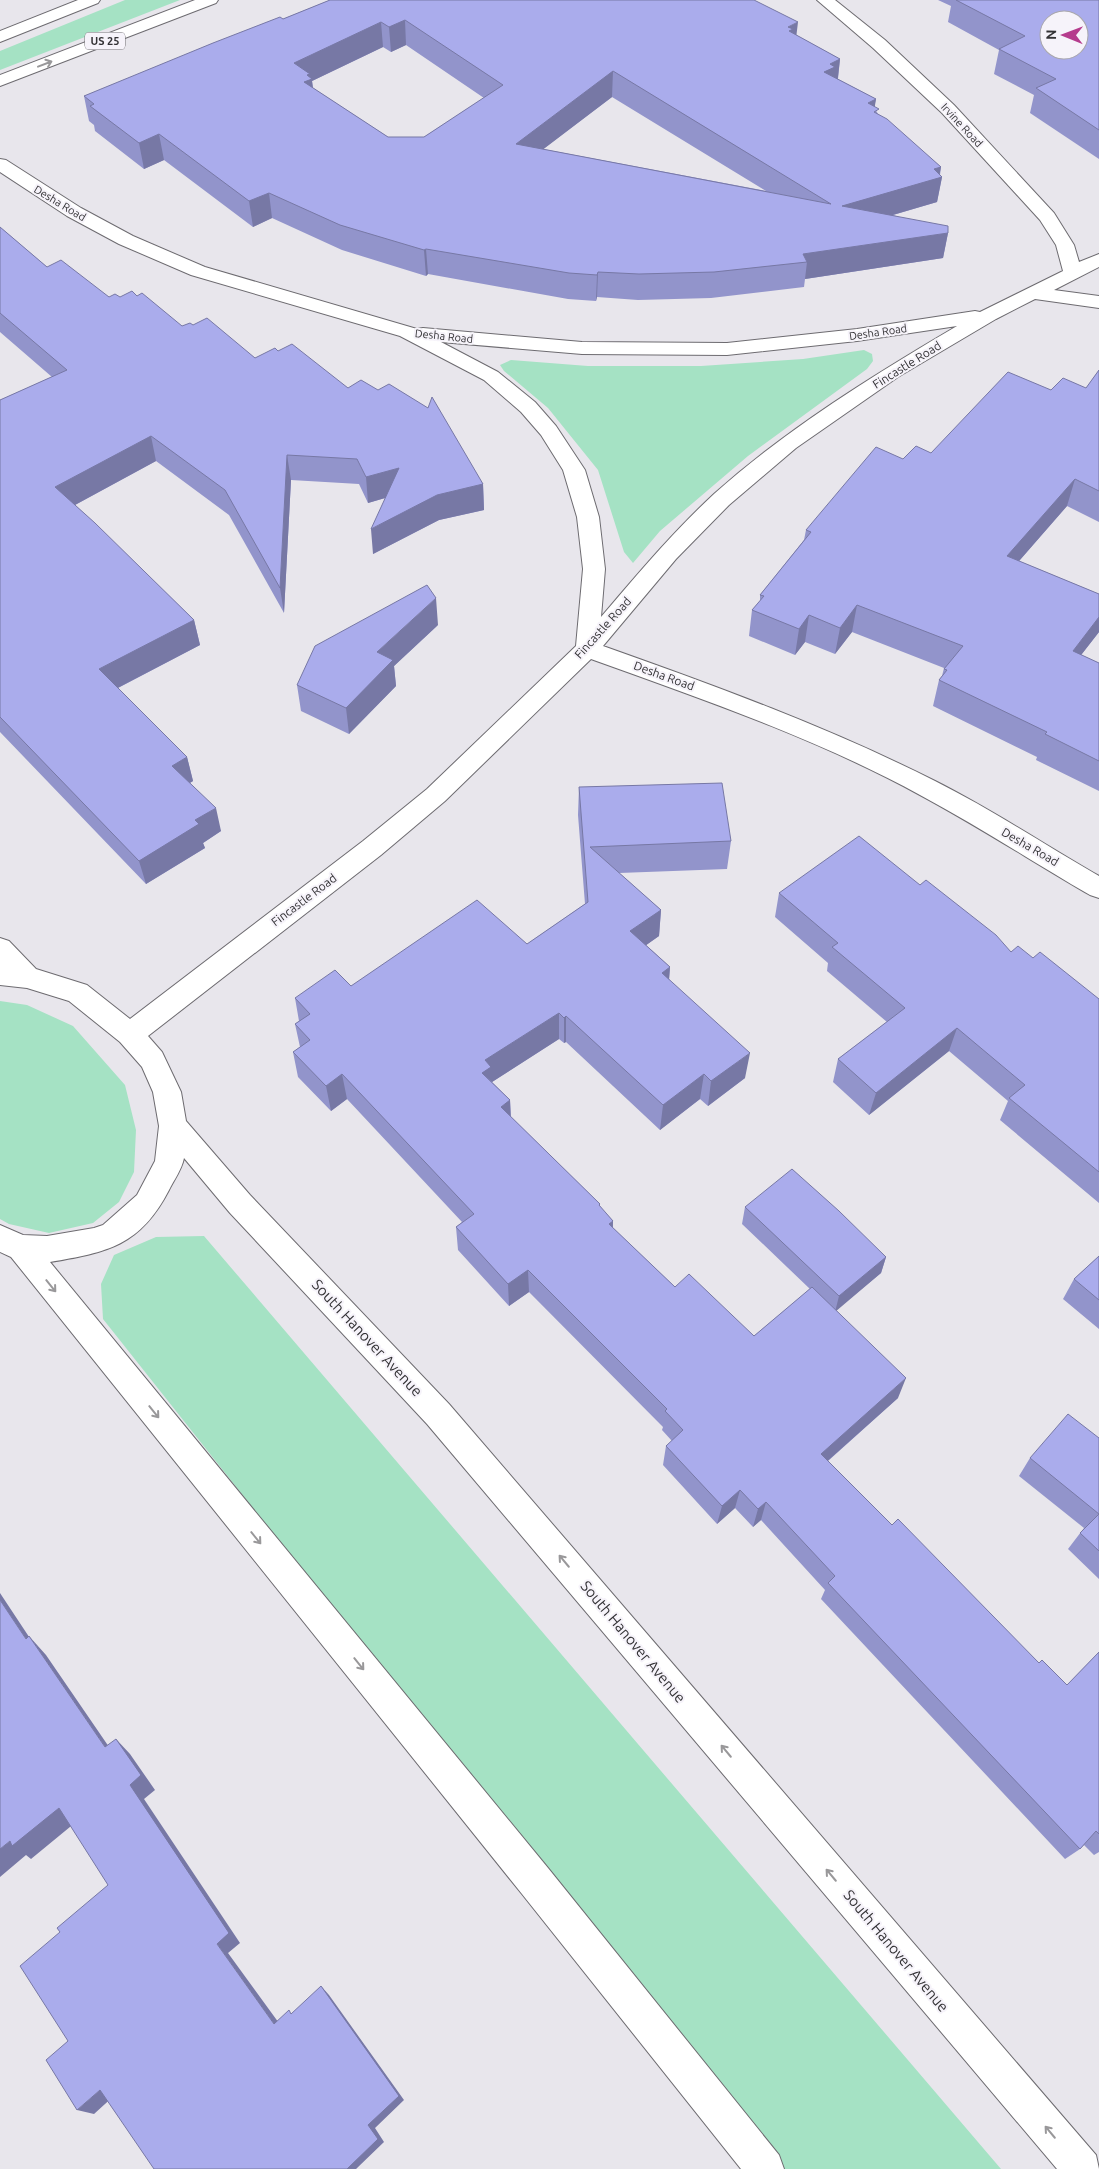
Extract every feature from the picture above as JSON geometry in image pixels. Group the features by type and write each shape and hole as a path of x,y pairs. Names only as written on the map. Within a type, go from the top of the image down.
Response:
{"street":[{"path":"0,38 92,0"},
{"name":"US 25","path":"0,81 210,0"},
{"name":"Irvine Road","path":"825,0 879,44 948,109 1047,217 1065,246 1073,273"},
{"name":"Desha Road","path":"0,164 74,212 126,240 198,271 407,332 582,348 726,349 857,335 989,315"},
{"name":"Fincastle Road","path":"130,1034 372,848 436,795 587,648 668,554 720,500 789,443 891,373 989,315 1099,260"},
{"path":"1031,293 1099,302"},
{"name":"Desha Road","path":"407,332 491,376 528,407 549,431 574,470 588,517 594,569 587,648 725,698 823,738 928,788 1099,888"},
{"path":"0,948 27,978"},
{"path":"0,974 27,978 78,993 130,1034 152,1060 168,1092 173,1126 169,1162 147,1204 113,1234 96,1241 47,1249 10,1243"},
{"name":"South Hanover Avenue","path":"173,1126 240,1204 438,1414 1082,2169"},
{"path":"10,1243 535,1881 765,2169"}],"green space":[{"path":"125,0 180,0 0,70 0,51"},
{"path":"864,350 872,354 873,361 867,369 748,456 660,531 633,563 624,552 598,470 548,408 504,371 500,365 511,360 588,366 701,366 803,359"},
{"path":"0,1001 27,1005 73,1026 125,1085 136,1130 134,1172 119,1202 93,1223 49,1233 9,1224 0,1219"},
{"path":"204,1236 1001,2169 777,2169 103,1319 101,1284 114,1255 156,1237"}],"building":[{"path":"330,0 754,0 798,22 788,27 793,29 789,31 840,59 830,64 835,67 824,72 876,99 868,103 879,109 874,112 887,119 941,167 934,169 942,177 842,206 948,226 948,233 803,254 807,262 714,272 639,274 598,272 597,275 569,273 424,250 340,225 269,193 249,201 159,134 139,143 90,106 94,104 84,96 280,17 283,19","holes":["405,20 503,85 424,137 388,137 304,82 312,79 307,75 310,74 294,63 381,22 389,27","613,71 831,204 516,144"]},
{"path":"956,0 1099,0 1099,130 1036,88 1056,79 999,49 1025,36"},
{"path":"0,227 47,267 61,260 109,297 115,294 120,297 132,291 137,296 142,293 182,326 190,323 193,325 207,318 255,358 275,348 278,351 292,344 348,388 361,380 378,390 389,384 428,408 432,397 483,484 437,495 371,529 399,468 366,477 357,459 287,455 280,588 225,490 151,436 55,487 95,523 194,620 99,669 187,757 172,766 216,808 195,820 199,824 139,861 0,717 0,400 67,370 0,313"},
{"path":"1099,370 1099,491 1075,479 1007,556 1099,594 1099,617 1073,651 1099,663 1099,761 1045,734 1047,732 939,680 947,670 944,669 963,646 857,605 840,628 809,615 799,629 752,610 764,596 760,595 811,532 806,530 876,447 903,459 916,446 931,453 1008,372 1051,390 1063,378 1086,388"},
{"path":"427,585 436,598 377,652 393,660 346,708 297,685 315,646"},
{"path":"722,783 731,841 590,847 661,910 630,931 670,967 662,973 750,1053 711,1081 704,1074 663,1105 566,1016 564,1018 559,1013 485,1060 491,1067 482,1073 510,1100 501,1107 600,1204 613,1221 609,1224 675,1287 689,1274 754,1336 812,1287 906,1378 821,1454 892,1525 898,1519 1039,1663 1042,1660 1067,1685 1099,1652 1099,1834 1096,1831 1080,1849 828,1583 835,1576 766,1502 758,1509 740,1490 722,1506 666,1446 683,1430 665,1411 667,1409 528,1270 508,1284 456,1227 474,1214 342,1074 326,1086 293,1052 310,1040 295,1024 310,1014 295,998 335,970 351,986 477,900 527,944 588,902 579,787"},
{"path":"859,836 920,885 926,880 996,935 1011,952 1018,946 1033,958 1040,952 1099,999 1099,1172 1009,1098 1025,1085 957,1028 876,1093 838,1059 905,1008 832,947 838,943 779,893"},
{"path":"792,1169 886,1257 839,1296 745,1207"},
{"path":"1099,1256 1099,1300 1074,1279"},
{"path":"1068,1414 1099,1438 1099,1514 1030,1458"},
{"path":"1099,1514 1099,1551 1080,1533"},
{"path":"0,1600 26,1639 29,1636 105,1747 116,1739 141,1775 130,1785 229,1933 217,1944 274,2024 289,2010 291,2014 321,1986 399,2096 368,2125 378,2139 347,2169 154,2169 100,2090 77,2110 46,2060 68,2041 20,1966 60,1932 57,1928 108,1885 59,1808 12,1846 10,1841 0,1849"}]}
